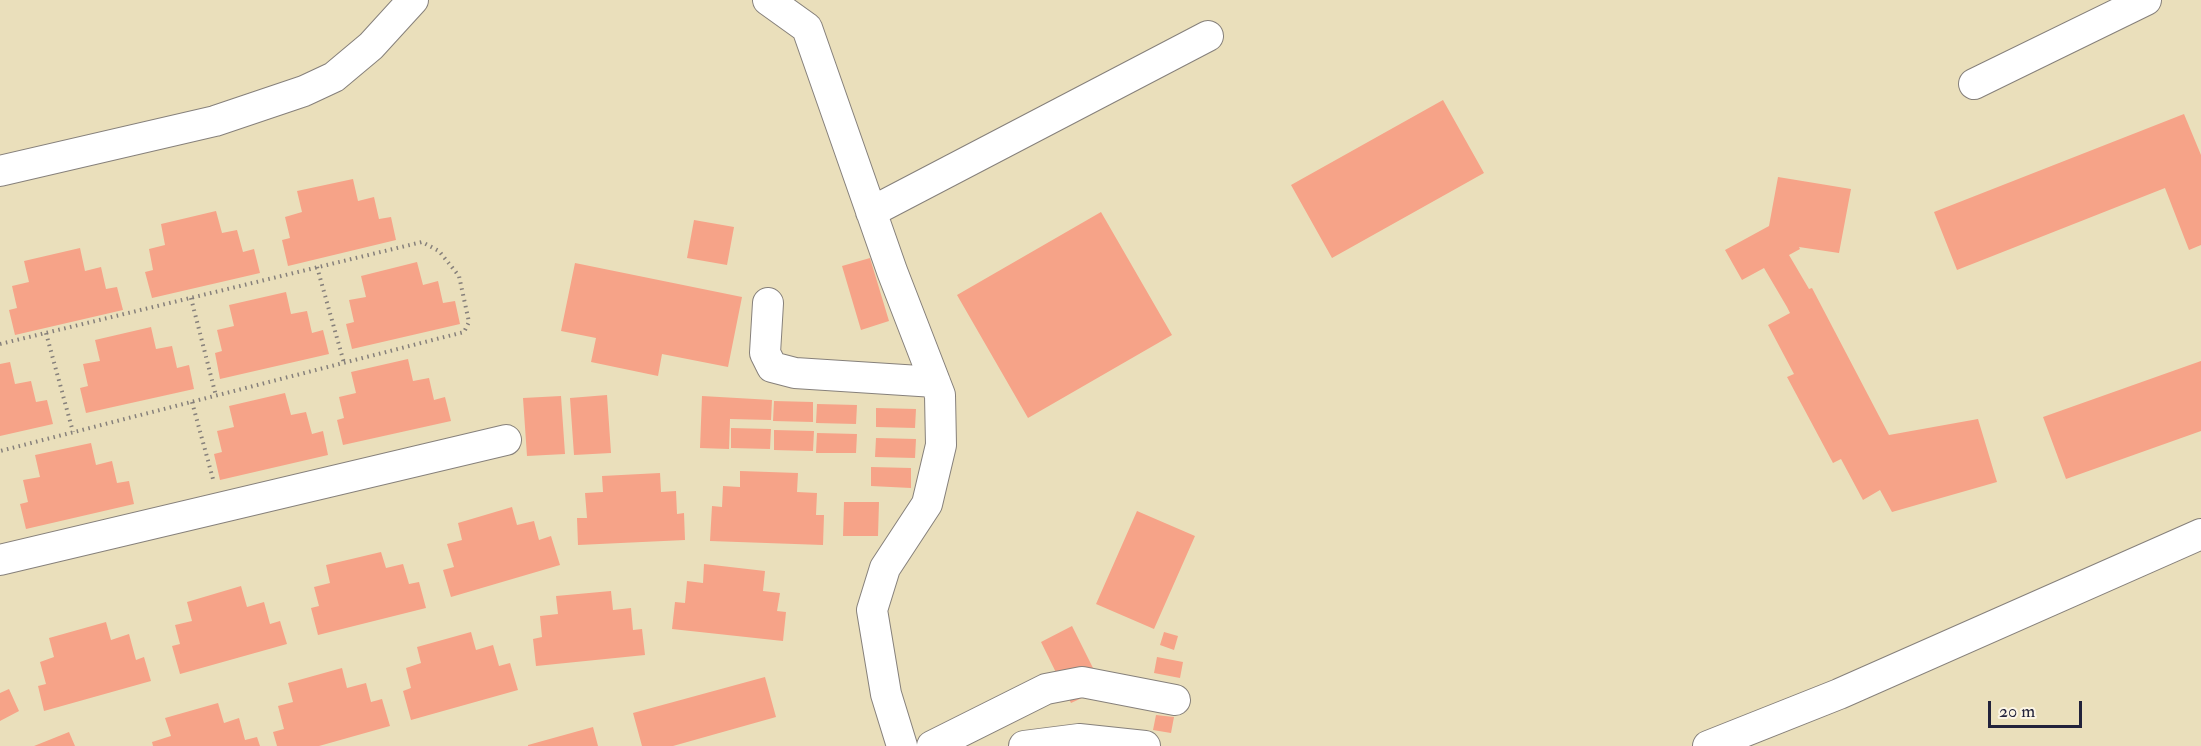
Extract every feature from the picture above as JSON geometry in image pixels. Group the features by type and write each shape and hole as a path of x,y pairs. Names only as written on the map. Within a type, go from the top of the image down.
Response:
{"street":[{"path":"0,171 215,121 304,91 334,77 371,46 413,0"},
{"path":"768,0 807,28 940,395 941,445 927,504 885,568 872,610 886,694 902,746"},
{"path":"1974,84 2146,0"},
{"path":"872,212 1208,36"},
{"path":"768,303 765,353 771,367 795,373 935,382"},
{"path":"0,560 506,440"},
{"path":"1708,746 1839,694 2201,534"},
{"path":"932,746 1046,689 1082,682 1175,700"},
{"path":"1024,746 1079,740 1144,746"}],"path":[{"path":"0,344 422,242 439,251 459,276 469,322 464,332 0,451"},
{"path":"317,267 344,363"},
{"path":"191,298 216,396"},
{"path":"46,333 73,432"},
{"path":"192,402 220,508"}],"building":[{"path":"1443,100 1484,173 1332,258 1291,185"},
{"path":"2184,114 2201,155 2201,245 2189,250 2165,188 1957,270 1934,212"},
{"path":"1778,177 1851,189 1839,253 1799,247 1800,249 1789,255 1809,289 1812,288 1889,435 1978,419 1997,482 1892,512 1880,490 1863,500 1841,459 1833,463 1787,377 1794,374 1768,325 1790,313 1787,307 1764,268 1742,280 1725,250 1769,226"},
{"path":"353,179 358,201 374,197 379,219 391,217 396,240 288,266 282,240 290,238 285,217 302,212 297,191"},
{"path":"216,211 222,233 237,230 243,252 254,249 260,273 152,298 145,272 153,270 149,249 165,245 161,224"},
{"path":"1101,212 1172,335 1028,418 957,295"},
{"path":"694,220 734,227 727,265 687,258"},
{"path":"80,248 85,271 101,267 106,289 117,287 123,310 15,335 9,310 17,308 12,286 29,282 24,261"},
{"path":"870,258 889,321 861,330 842,266"},
{"path":"417,262 423,285 438,281 443,303 455,301 460,324 352,349 346,324 354,322 349,300 366,297 361,276"},
{"path":"575,263 742,297 728,367 662,354 658,376 591,362 596,338 561,331"},
{"path":"286,292 291,314 307,311 312,333 323,330 329,354 220,379 215,353 222,351 217,330 234,326 229,305"},
{"path":"151,327 156,349 172,346 177,368 189,365 194,389 86,413 80,388 88,386 83,364 100,361 95,340"},
{"path":"408,359 413,381 429,378 434,400 445,397 451,421 343,445 337,420 344,418 339,397 356,393 351,372"},
{"path":"2201,361 2201,431 2066,479 2043,417"},
{"path":"10,362 15,384 31,381 36,402 47,400 53,424 0,436 0,364"},
{"path":"285,393 291,415 306,412 312,434 323,431 328,455 220,480 214,454 222,452 217,431 234,427 229,406"},
{"path":"607,395 611,453 574,455 570,398"},
{"path":"561,396 565,454 527,456 523,398"},
{"path":"702,396 772,400 771,420 730,419 729,449 700,448"},
{"path":"774,401 813,402 813,422 773,421"},
{"path":"817,404 857,405 856,424 816,423"},
{"path":"876,408 916,409 915,428 876,427"},
{"path":"731,428 771,429 770,449 731,448"},
{"path":"774,430 814,431 813,451 774,450"},
{"path":"817,433 857,434 856,453 816,453"},
{"path":"876,438 916,439 915,458 875,457"},
{"path":"91,443 96,465 112,461 117,483 129,481 134,504 26,529 20,504 28,502 23,480 40,477 35,455"},
{"path":"871,467 911,468 911,488 871,486"},
{"path":"740,471 798,473 797,492 817,493 816,515 824,515 823,545 710,541 712,506 722,507 723,486 740,487"},
{"path":"660,473 661,492 676,491 677,514 684,513 685,540 578,545 577,518 587,518 585,493 603,492 602,476"},
{"path":"844,502 879,502 878,536 843,536"},
{"path":"512,507 517,525 534,521 539,540 551,536 560,565 451,597 443,570 454,567 447,544 462,540 458,523"},
{"path":"1137,511 1195,536 1154,629 1096,604"},
{"path":"381,552 386,568 403,564 409,584 419,582 426,608 318,635 311,608 319,606 314,587 330,583 326,565"},
{"path":"704,564 765,571 763,591 780,593 777,611 786,612 783,641 672,629 675,602 685,603 687,581 703,583"},
{"path":"241,586 247,607 264,602 270,624 280,621 287,644 180,674 172,646 180,644 175,625 192,621 187,602"},
{"path":"611,591 613,610 631,608 633,630 642,629 645,655 536,666 533,639 542,637 540,616 558,614 556,596"},
{"path":"106,622 111,640 129,634 136,660 144,657 151,681 44,711 38,686 46,684 40,662 54,657 49,638"},
{"path":"1072,626 1103,688 1071,703 1041,642"},
{"path":"471,632 476,650 493,645 499,666 510,663 518,690 411,720 403,691 411,688 406,668 421,663 417,647"},
{"path":"1164,632 1178,636 1174,650 1160,645"},
{"path":"1157,657 1183,662 1180,678 1154,673"},
{"path":"342,668 347,688 366,683 371,702 382,699 390,726 319,746 277,746 273,732 284,729 278,706 293,702 288,683"},
{"path":"765,677 776,717 673,746 642,746 633,713"},
{"path":"9,689 19,711 0,721 0,693"},
{"path":"218,703 224,723 239,718 245,740 257,737 260,746 153,746 152,742 171,736 165,718"},
{"path":"1156,715 1174,717 1171,733 1153,730"},
{"path":"593,727 598,746 528,746 528,745"},
{"path":"69,732 75,746 34,746"}]}
